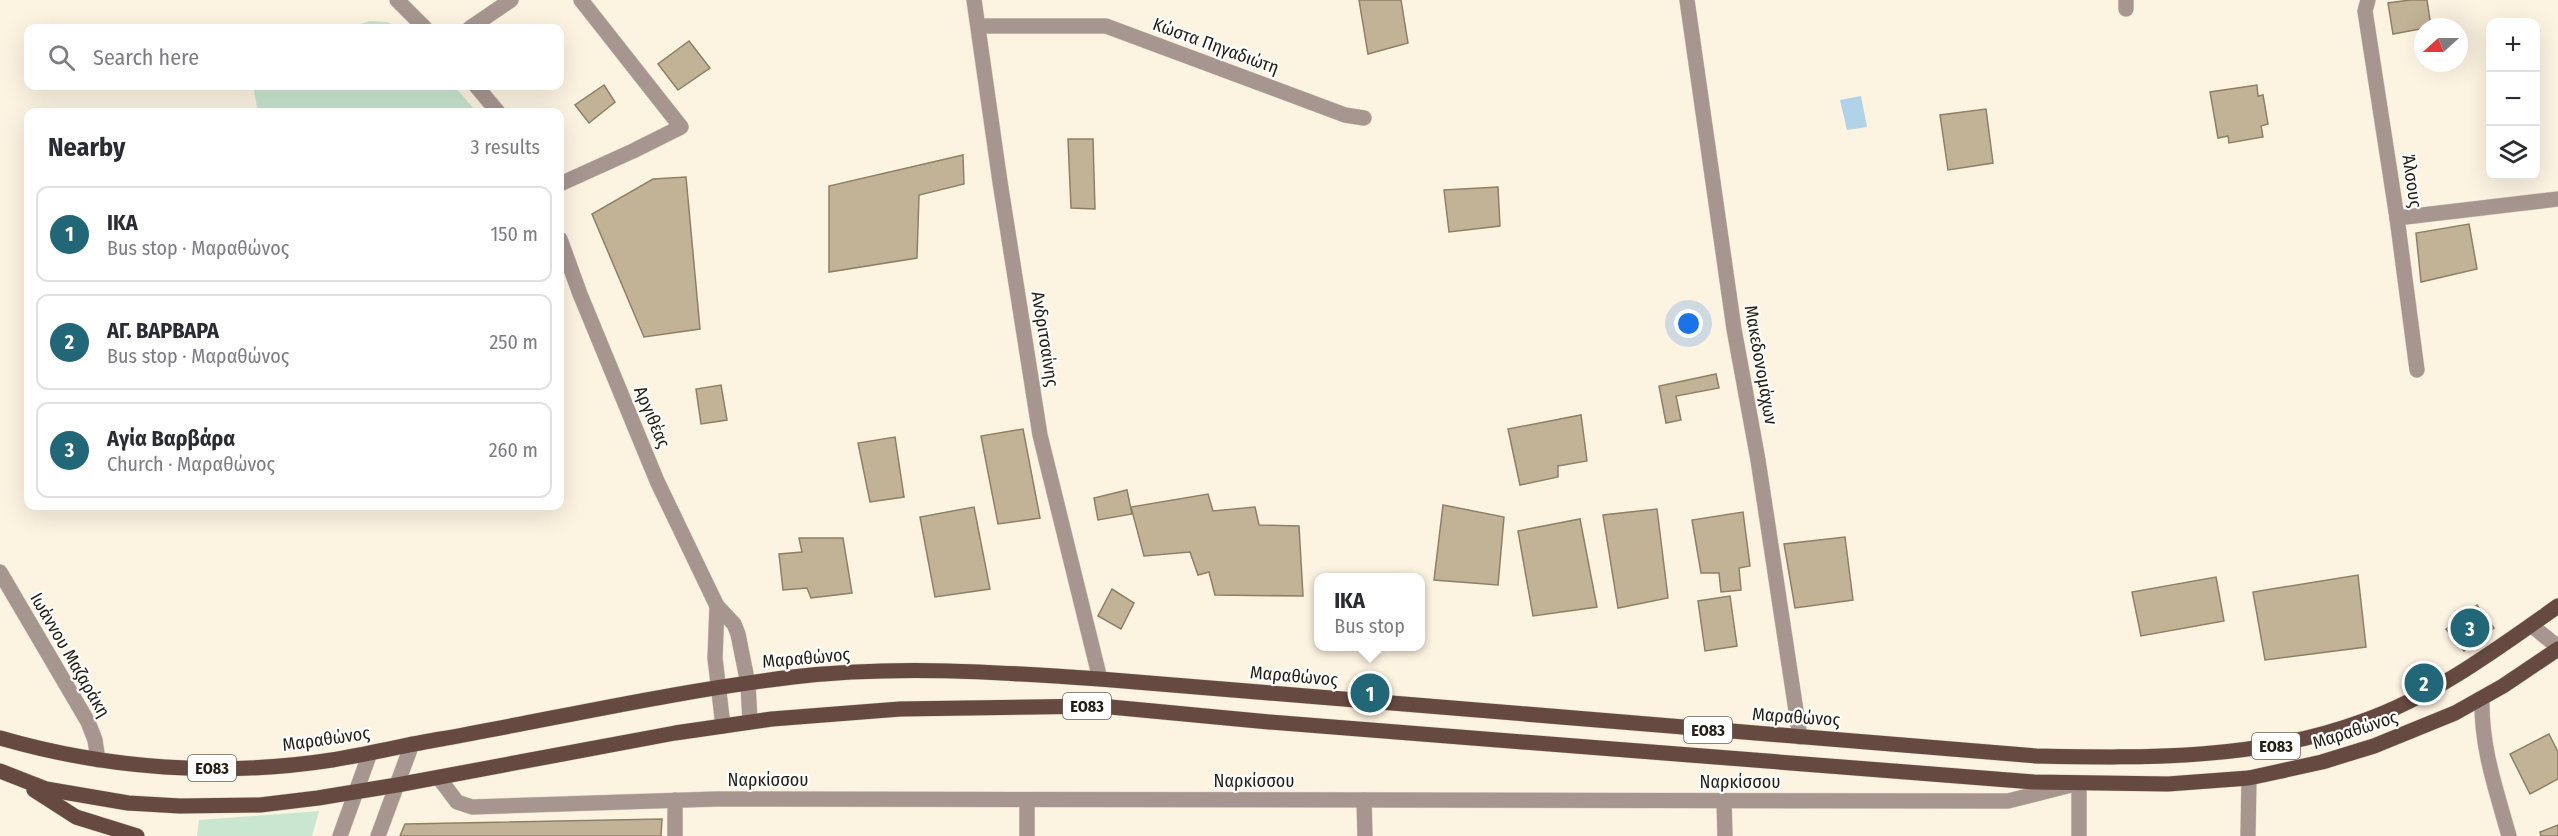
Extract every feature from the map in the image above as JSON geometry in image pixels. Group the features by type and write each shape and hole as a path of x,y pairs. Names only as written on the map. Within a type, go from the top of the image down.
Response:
{"main road":[{"name":"Μαραθώνος","path":"0,738 98,760 183,768 260,767 329,761 718,688 796,677 914,671 1013,673 1100,679 2036,756 2136,758 2245,752 2313,737 2363,722 2393,709 2488,655 2558,606"},
{"name":"Μαραθώνος","path":"6,774 46,789 128,803 170,806 260,805 439,778 723,726 826,713 889,709 1100,706 1412,734 2079,783 2168,784 2248,778 2322,762 2374,746 2434,723 2482,699 2558,648"},
{"path":"6,774 76,817 137,836"}],"street":[{"path":"397,0 422,24"},
{"path":"476,24 511,0"},
{"path":"564,182 681,127 581,0"},
{"name":"Ανδριτσαίνης","path":"975,0 1000,182 1040,435 1100,679"},
{"name":"Μακεδονομάχων","path":"1687,0 1734,329 1758,460 1800,737"},
{"name":"Άλσους","path":"2368,0 2365,11 2397,218 2417,370"},
{"name":"Κώστα Πηγαδιώτη","path":"980,26 1106,26 1345,115 1364,118"},
{"path":"479,90 495,108"},
{"path":"2397,218 2558,199"},
{"name":"Αργιθέας","path":"564,249 657,482 717,606"},
{"name":"Ιωάννου Μαζαράκη","path":"0,572 88,722 95,740 98,760"},
{"path":"717,606 734,624 738,634 748,684 750,722"},
{"path":"717,606 715,658 723,726"},
{"path":"2531,625 2558,648"},
{"path":"2482,699 2481,727 2485,754 2509,836"},
{"path":"378,836 412,744"},
{"path":"340,836 370,753"},
{"name":"Ναρκίσσου","path":"439,778 457,802 472,807 675,800 2008,801 2079,783"},
{"path":"2248,778 2248,836"},
{"path":"2079,783 2079,836"},
{"path":"675,800 675,836"},
{"path":"1027,800 1028,836"},
{"path":"1364,800 1365,836"},
{"path":"1724,801 1725,836"}],"green space":[{"path":"370,21 392,24 360,24"},
{"path":"254,90 458,90 473,108 257,108"},
{"path":"319,811 312,836 197,836 199,820"}],"water":[{"path":"1861,96 1867,127 1847,130 1840,100"}],"building":[{"path":"1359,0 1401,0 1408,43 1368,54"},
{"path":"2427,0 2430,18 2414,18 2414,30 2393,34 2388,3"},
{"path":"689,41 710,68 678,90 658,64"},
{"path":"604,85 615,102 589,123 575,105"},
{"path":"2257,85 2258,96 2263,95 2268,124 2261,126 2263,137 2229,143 2228,136 2218,138 2210,92"},
{"path":"1986,109 1993,163 1948,170 1940,115"},
{"path":"1068,139 1093,139 1095,209 1071,208"},
{"path":"963,155 964,184 919,195 917,258 829,272 829,186"},
{"path":"686,177 700,329 644,337 592,214 653,179"},
{"path":"1498,187 1500,226 1449,232 1444,190"},
{"path":"2469,224 2477,269 2421,282 2416,233"},
{"path":"1716,374 1719,388 1676,396 1681,420 1666,423 1659,386"},
{"path":"721,385 727,420 701,424 696,389"},
{"path":"1581,415 1587,461 1558,466 1558,477 1520,485 1508,429"},
{"path":"1023,429 1040,518 998,524 981,436"},
{"path":"895,437 904,497 870,502 858,443"},
{"path":"1127,490 1132,514 1098,520 1094,498"},
{"path":"1208,494 1213,511 1255,507 1259,525 1299,526 1303,596 1215,595 1209,572 1198,575 1190,552 1144,556 1131,507"},
{"path":"1443,505 1504,517 1498,585 1434,580"},
{"path":"974,507 990,589 935,597 920,517"},
{"path":"1657,509 1668,598 1618,608 1603,515"},
{"path":"1743,512 1750,566 1739,568 1741,590 1721,592 1719,573 1701,573 1692,520"},
{"path":"1580,519 1597,607 1533,616 1518,531"},
{"path":"1845,537 1853,600 1795,608 1784,544"},
{"path":"799,538 843,538 852,593 811,598 807,588 783,590 779,554 802,552"},
{"path":"2358,575 2366,647 2265,660 2253,592"},
{"path":"2216,577 2224,621 2141,636 2132,592"},
{"path":"1112,589 1134,603 1121,629 1098,616"},
{"path":"1730,596 1737,646 1705,651 1698,601"},
{"path":"2477,605 2494,628 2464,651 2446,629"},
{"path":"2549,734 2558,752 2558,779 2530,794 2510,754"},
{"path":"662,819 661,836 400,836 405,824"},
{"path":"2558,825 2558,836 2541,836 2540,832"}],"place":[{"name":"Αγία Βαρβάρα","path":"2470,628"},
{"name":"ΑΓ. ΒΑΡΒΑΡΑ","path":"2424,683"},
{"name":"ΙΚΑ","path":"1370,693"}]}
